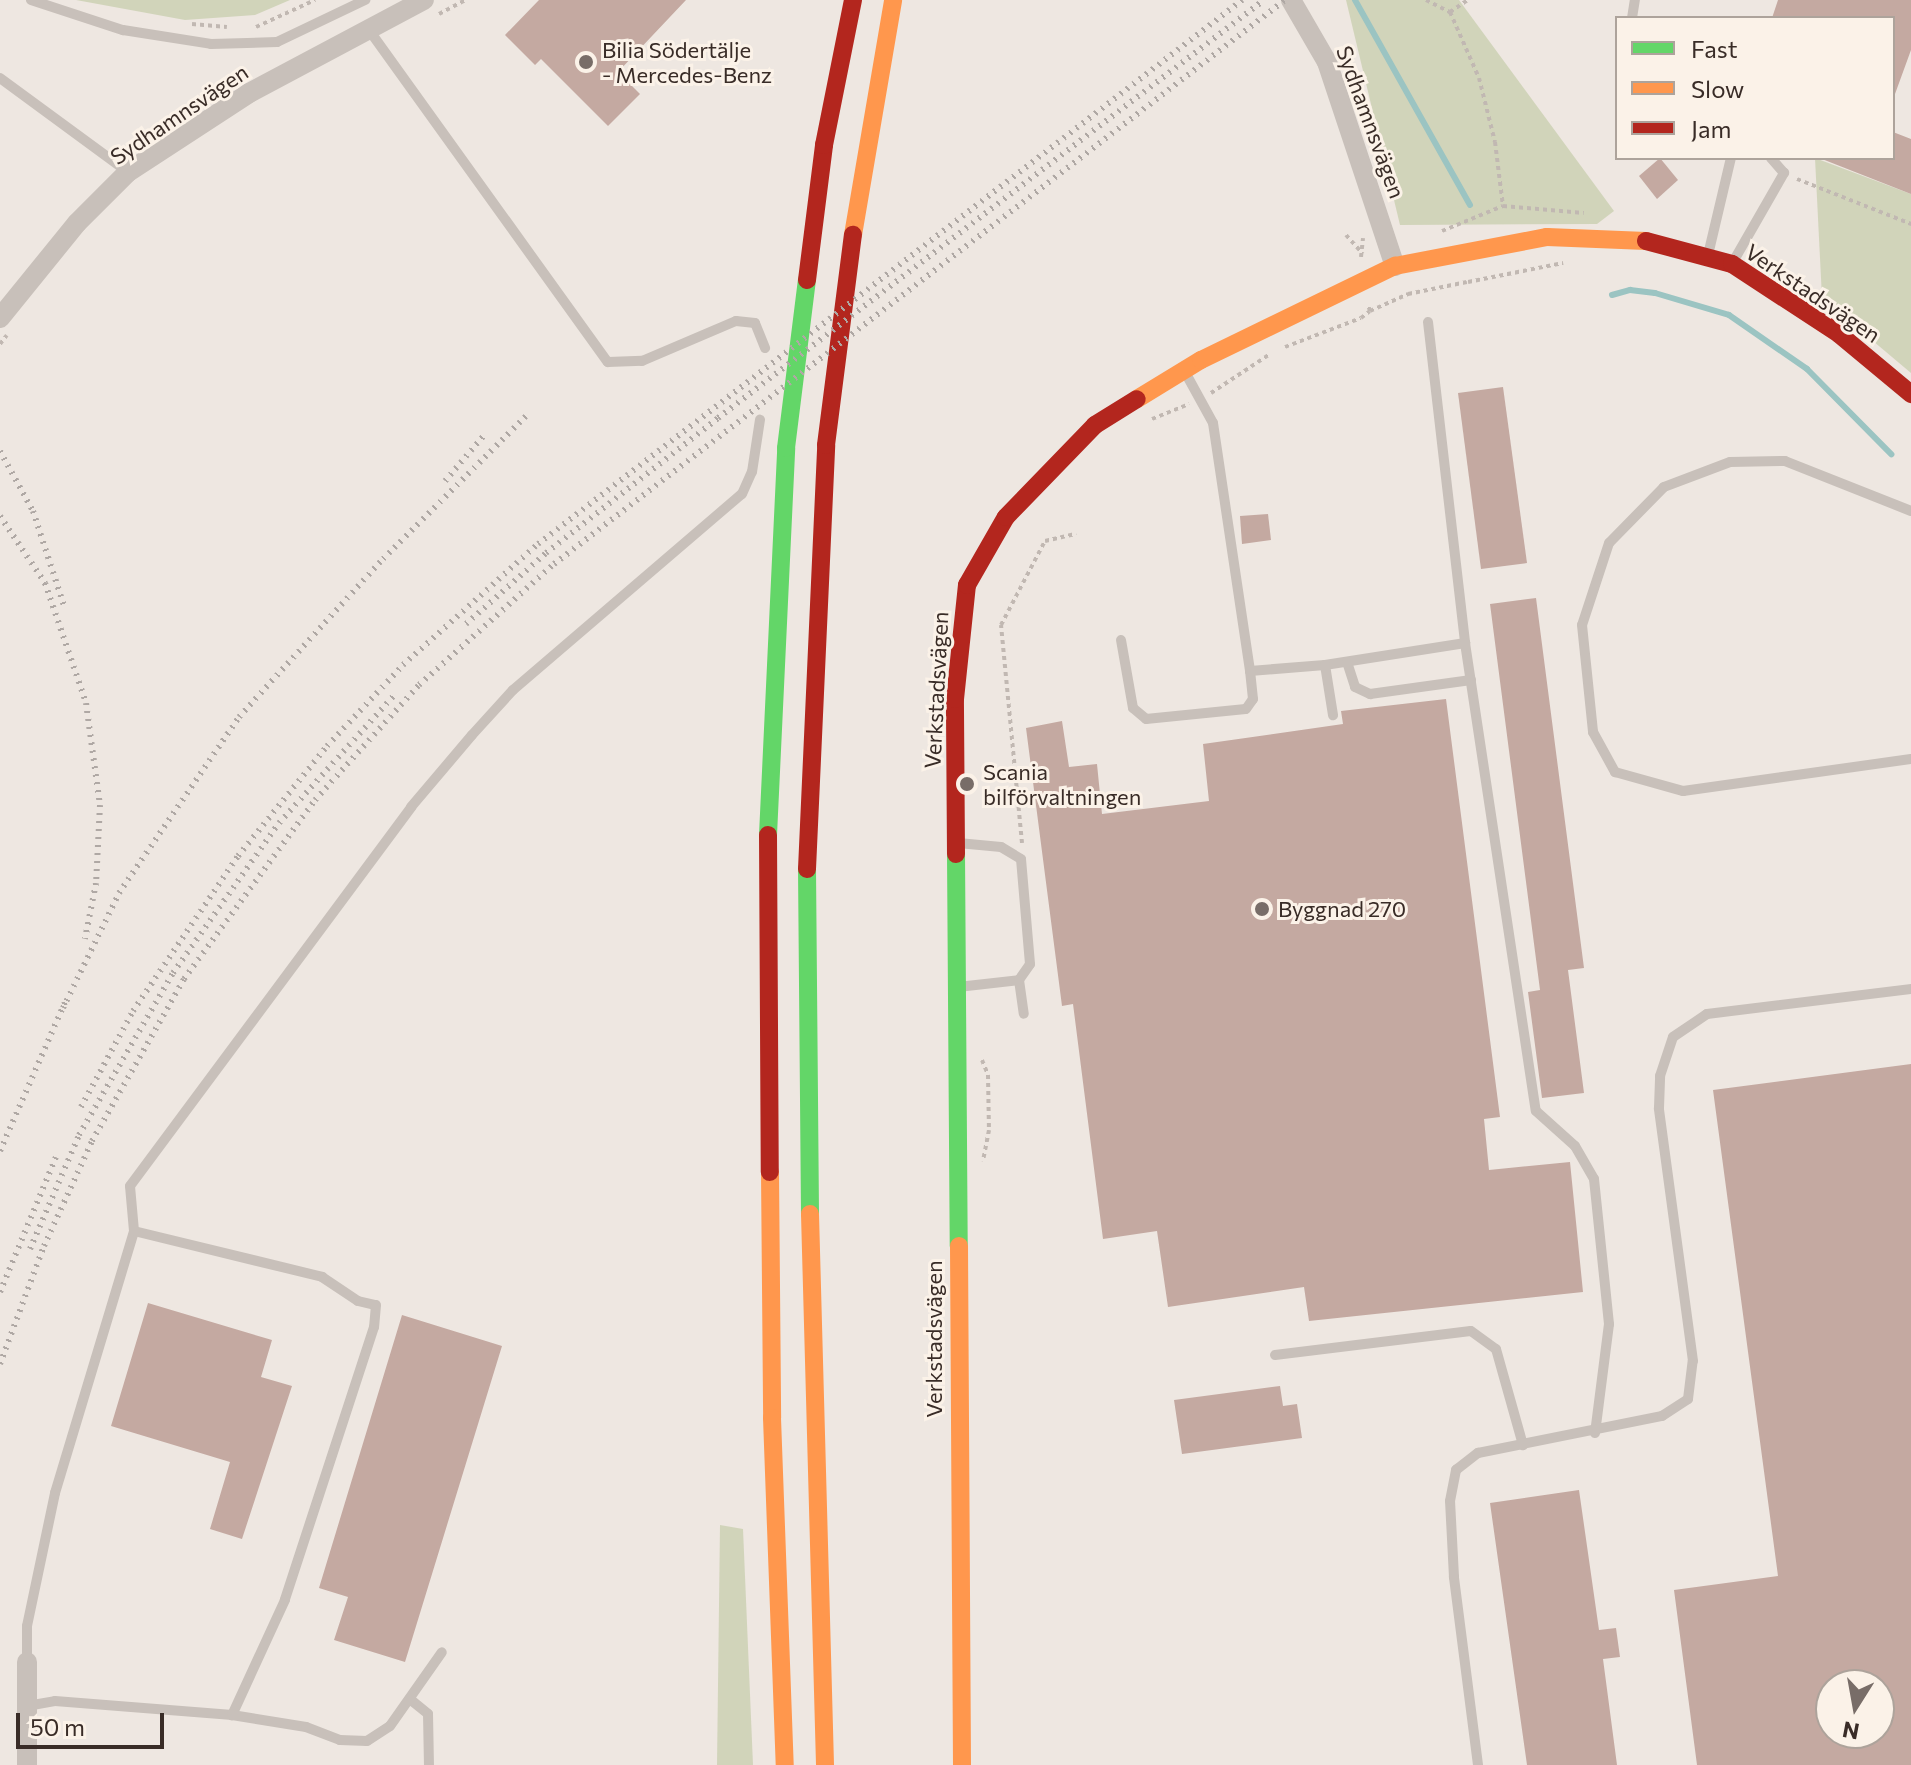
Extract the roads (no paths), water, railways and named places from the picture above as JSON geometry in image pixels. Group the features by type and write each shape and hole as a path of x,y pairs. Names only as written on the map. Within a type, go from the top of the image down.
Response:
{"main road":[{"path":"785,1765 772,1418 768,813 786,448 824,145 853,0"},
{"path":"825,1765 811,1403 807,814 826,445 864,149 893,0"},
{"name":"Verkstadsvägen","path":"962,1765 955,699 967,585 1006,517 1095,425 1185,370 1395,266 1547,237 1660,241 1732,264 1839,334 1911,394"}],"street":[{"name":"Sydhamnsvägen","path":"1291,0 1327,62 1395,266"},
{"name":"Sydhamnsvägen","path":"5,325 77,223 128,172 249,93 369,30 428,8"},
{"path":"27,1662 27,1765"}],"lane":[{"path":"31,0 123,30 211,44 277,42 365,0"},
{"path":"369,30 608,362 642,361 736,321 755,323 765,348"},
{"path":"0,78 128,172"},
{"path":"1708,257 1731,160"},
{"path":"1732,264 1784,173 1773,160"},
{"path":"1428,322 1465,643 1536,1111 1575,1146 1594,1179 1609,1324 1595,1433"},
{"path":"1121,640 1133,708 1146,719 1246,709 1253,699 1213,423 1185,370"},
{"path":"27,1662 27,1626 55,1493 134,1231 130,1186 411,807 513,690 742,494 752,472 760,420"},
{"path":"1911,511 1785,461 1730,462 1664,487 1609,543 1582,625 1593,732 1615,772 1683,791 1911,759"},
{"path":"1250,671 1325,665 1465,643"},
{"path":"1347,662 1355,687 1370,694 1471,680"},
{"path":"1325,665 1333,715"},
{"path":"956,843 1001,847 1021,859 1030,964 1019,980 1024,1014"},
{"path":"956,987 1019,980"},
{"path":"1478,1765 1454,1577 1450,1501 1456,1470 1478,1453 1595,1433 1662,1416 1688,1399 1693,1361 1659,1108 1660,1076 1673,1037 1707,1014 1911,989"},
{"path":"134,1231 322,1277 358,1301 376,1305 374,1327 285,1600 232,1715"},
{"path":"1275,1355 1471,1331 1496,1349 1523,1445"},
{"path":"27,1706 55,1701 232,1715 306,1727 340,1740 367,1741 390,1726 442,1652"},
{"path":"411,1700 428,1714 429,1765"}],"waterway":[{"path":"1355,0 1470,205"},
{"path":"1612,295 1630,290 1655,293 1729,315 1807,369 1891,454"}],"railway":[{"path":"81,1107 133,1011 238,856 327,746 403,665 538,544 1242,0"},
{"path":"466,624 546,553 718,418 1264,0"},
{"path":"0,1364 44,1246 92,1141 184,979 315,800 419,685 554,564 1285,0"},
{"path":"63,1008 119,893 239,717 383,559 527,415"},
{"path":"445,481 486,433"},
{"path":"0,451 33,511 65,609"},
{"path":"0,516 45,583 86,703 100,805 96,883 85,939"},
{"path":"30,1249 79,1135 173,973 279,823 395,694"},
{"path":"0,1151 66,1000"},
{"path":"0,1292 56,1157"}],"place":[{"name":"Bilia Södertälje - Mercedes-Benz","path":"586,62"},
{"name":"Scania bilförvaltningen","path":"967,784"},
{"name":"Byggnad 270","path":"1262,909"}]}
